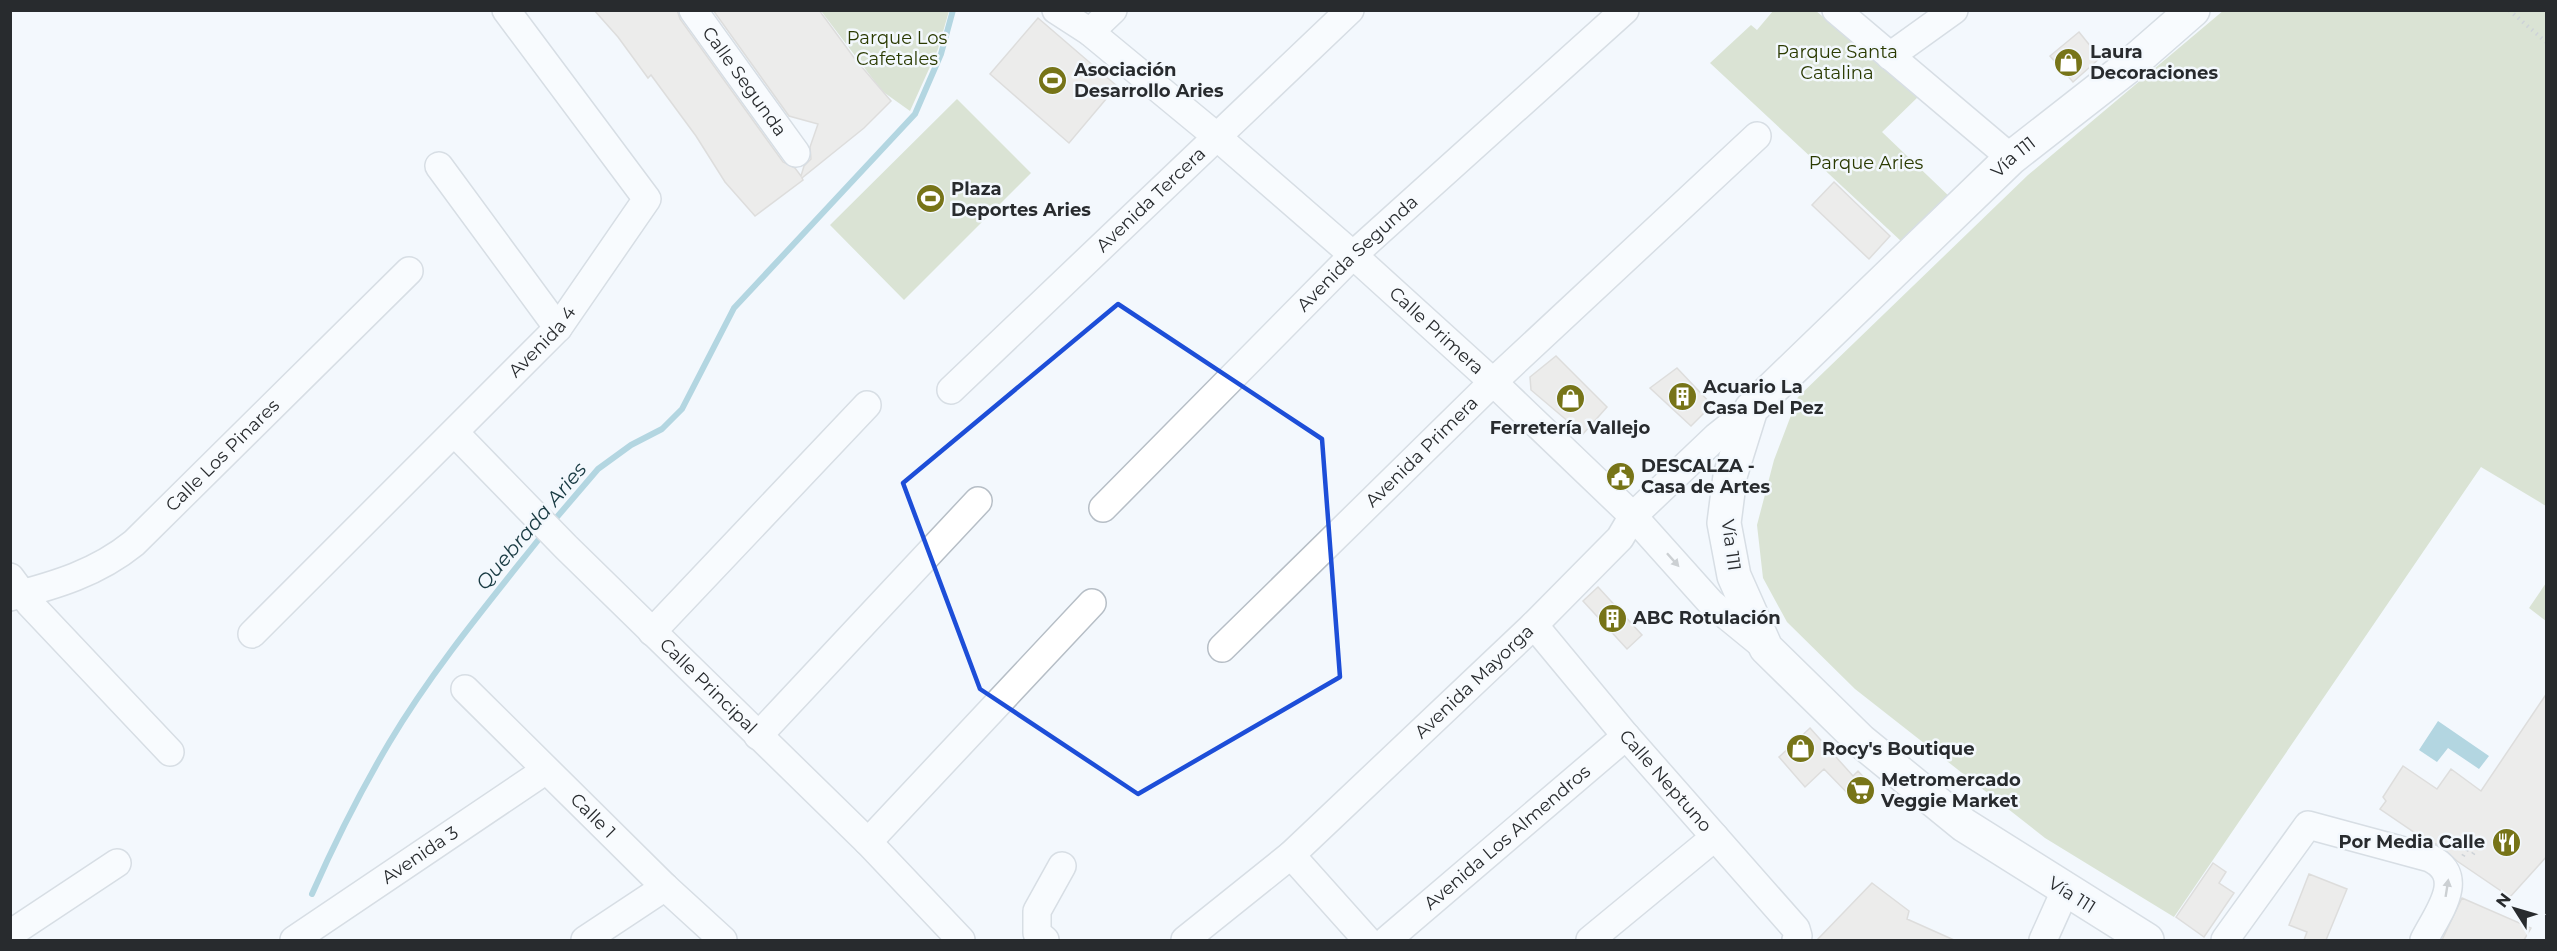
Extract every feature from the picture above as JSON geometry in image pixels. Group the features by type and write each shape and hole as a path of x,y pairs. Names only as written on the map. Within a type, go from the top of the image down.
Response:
{"main road":[{"name":"Vía 111","path":"2147,940 2065,891 1956,818 1861,741 1766,648 1734,576 1724,523 1730,476 1751,409 2011,158 2130,65 2193,10"}],"street":[{"name":"Avenida 4","path":"252,634 558,328 647,199 506,10"},
{"name":"Calle Segunda","path":"693,10 796,153"},
{"path":"1056,10 1090,32"},
{"path":"1073,10 1090,32"},
{"path":"1090,32 1113,10"},
{"name":"Avenida Tercera","path":"951,390 1350,10"},
{"name":"Avenida Segunda","path":"1103,508 1353,255 1625,10"},
{"path":"1836,10 2011,158"},
{"path":"1890,56 1954,10"},
{"name":"Calle Primera","path":"1090,32 1216,136 1493,381 1634,516 1711,603 1766,648"},
{"name":"Avenida Primera","path":"1222,648 1493,381 1757,136"},
{"path":"439,166 558,328"},
{"name":"Calle Los Pinares","path":"15,589 76,578 114,560 134,543 409,271"},
{"path":"652,632 867,405"},
{"name":"Avenida Mayorga","path":"1188,940 1291,855 1534,625 1620,538 1634,516 1716,437 1751,409"},
{"name":"Calle Principal","path":"454,433 518,500 868,842 961,940"},
{"path":"758,736 978,501"},
{"path":"15,589 170,752"},
{"path":"868,842 1092,603"},
{"name":"Calle Neptuno","path":"1534,625 1626,736 1796,929 1797,938"},
{"name":"Calle 1","path":"465,689 665,887 723,940"},
{"name":"Avenida Los Almendros","path":"1387,940 1626,736"},
{"name":"Avenida 3","path":"294,940 546,770"},
{"path":"2225,940 2308,825 2441,863 2448,872 2450,884 2447,895 2424,940"},
{"path":"1590,940 1715,837"},
{"path":"1291,855 1367,940"},
{"path":"10,934 117,862"},
{"path":"1045,940 1037,933 1037,911 1062,867"},
{"path":"585,940 665,887"},
{"path":"2043,940 2065,891"}],"path":[{"path":"2509,10 2547,42"},
{"path":"2463,856 2475,838 2481,842 2471,857"}],"highlighted area":[{"path":"1118,304 1322,439 1340,677 1138,794 980,689 903,483"}],"green space":[{"path":"2224,10 2546,11 2546,506 2481,467 2174,917 2045,838 1855,689 1787,622 1763,578 1757,525 1774,460 1798,397 2028,175"},
{"name":"Parque Los Cafetales","path":"821,11 949,11 938,49 910,111 882,91"},
{"name":"Parque Aries","path":"1773,11 1816,11 1920,95 1882,132 1952,199 1902,242 1710,63 1751,25 1757,30"},
{"name":"Plaza Deportes Aries","path":"957,99 1031,173 904,300 830,225"},
{"path":"2546,583 2546,621 2529,608"}],"water":[{"path":"2438,721 2489,756 2479,769 2448,748 2437,762 2419,750"}],"building":[{"path":"594,10 677,10 680,19 783,162 795,168 801,176 804,166 811,159 810,147 818,124 789,116 713,10 819,10 855,59 891,101 864,128 802,178 803,180 755,216 725,182 696,136 651,75 648,78 618,37"},
{"name":"Asociación Desarrollo Aries","path":"1038,18 1117,86 1069,143 990,74"},
{"path":"2079,32 2100,58 2073,82 2050,56"},
{"path":"1834,182 1890,236 1869,259 1812,205"},
{"name":"Ferretería Vallejo","path":"1556,356 1607,407 1583,434 1531,390 1530,377"},
{"name":"Acuario La Casa Del Pez","path":"1677,368 1712,405 1691,426 1650,388"},
{"name":"ABC Rotulación","path":"1598,587 1642,635 1627,649 1583,601"},
{"path":"2547,693 2547,856 2510,897 2457,861 2439,845 2427,841 2380,809 2386,801 2383,797 2403,766 2437,789 2451,769 2481,791"},
{"path":"1810,728 1853,776 1858,771 1872,786 1856,802 1824,769 1805,787 1779,757"},
{"path":"2213,863 2226,872 2219,883 2234,893 2204,937 2176,917"},
{"path":"2309,874 2347,889 2326,940 2304,940 2307,932 2289,925"},
{"path":"1872,883 1909,911 1907,919 1954,940 1817,940"},
{"path":"2462,898 2531,928 2524,940 2442,940"}],"waterway":[{"name":"Quebrada Aries","path":"551,524 598,469 631,445 662,429 682,409 734,308 915,114 941,54 953,10"},
{"name":"Quebrada Aries","path":"312,894 378,761 406,716 462,636 543,534"}],"place":[{"name":"Laura Decoraciones","path":"2069,62"},
{"name":"Asociación Desarrollo Aries","path":"1053,80"},
{"name":"Plaza Deportes Aries","path":"930,199"},
{"name":"Acuario La Casa Del Pez","path":"1682,397"},
{"name":"Ferretería Vallejo","path":"1570,399"},
{"name":"DESCALZA - Casa de Artes","path":"1620,476"},
{"name":"ABC Rotulación","path":"1612,618"},
{"name":"Rocy's Boutique","path":"1801,749"},
{"name":"Metromercado Veggie Market","path":"1860,790"},
{"name":"Por Media Calle","path":"2506,842"}],"park label":[{"name":"Parque Santa Catalina","path":"1837,62"}]}
